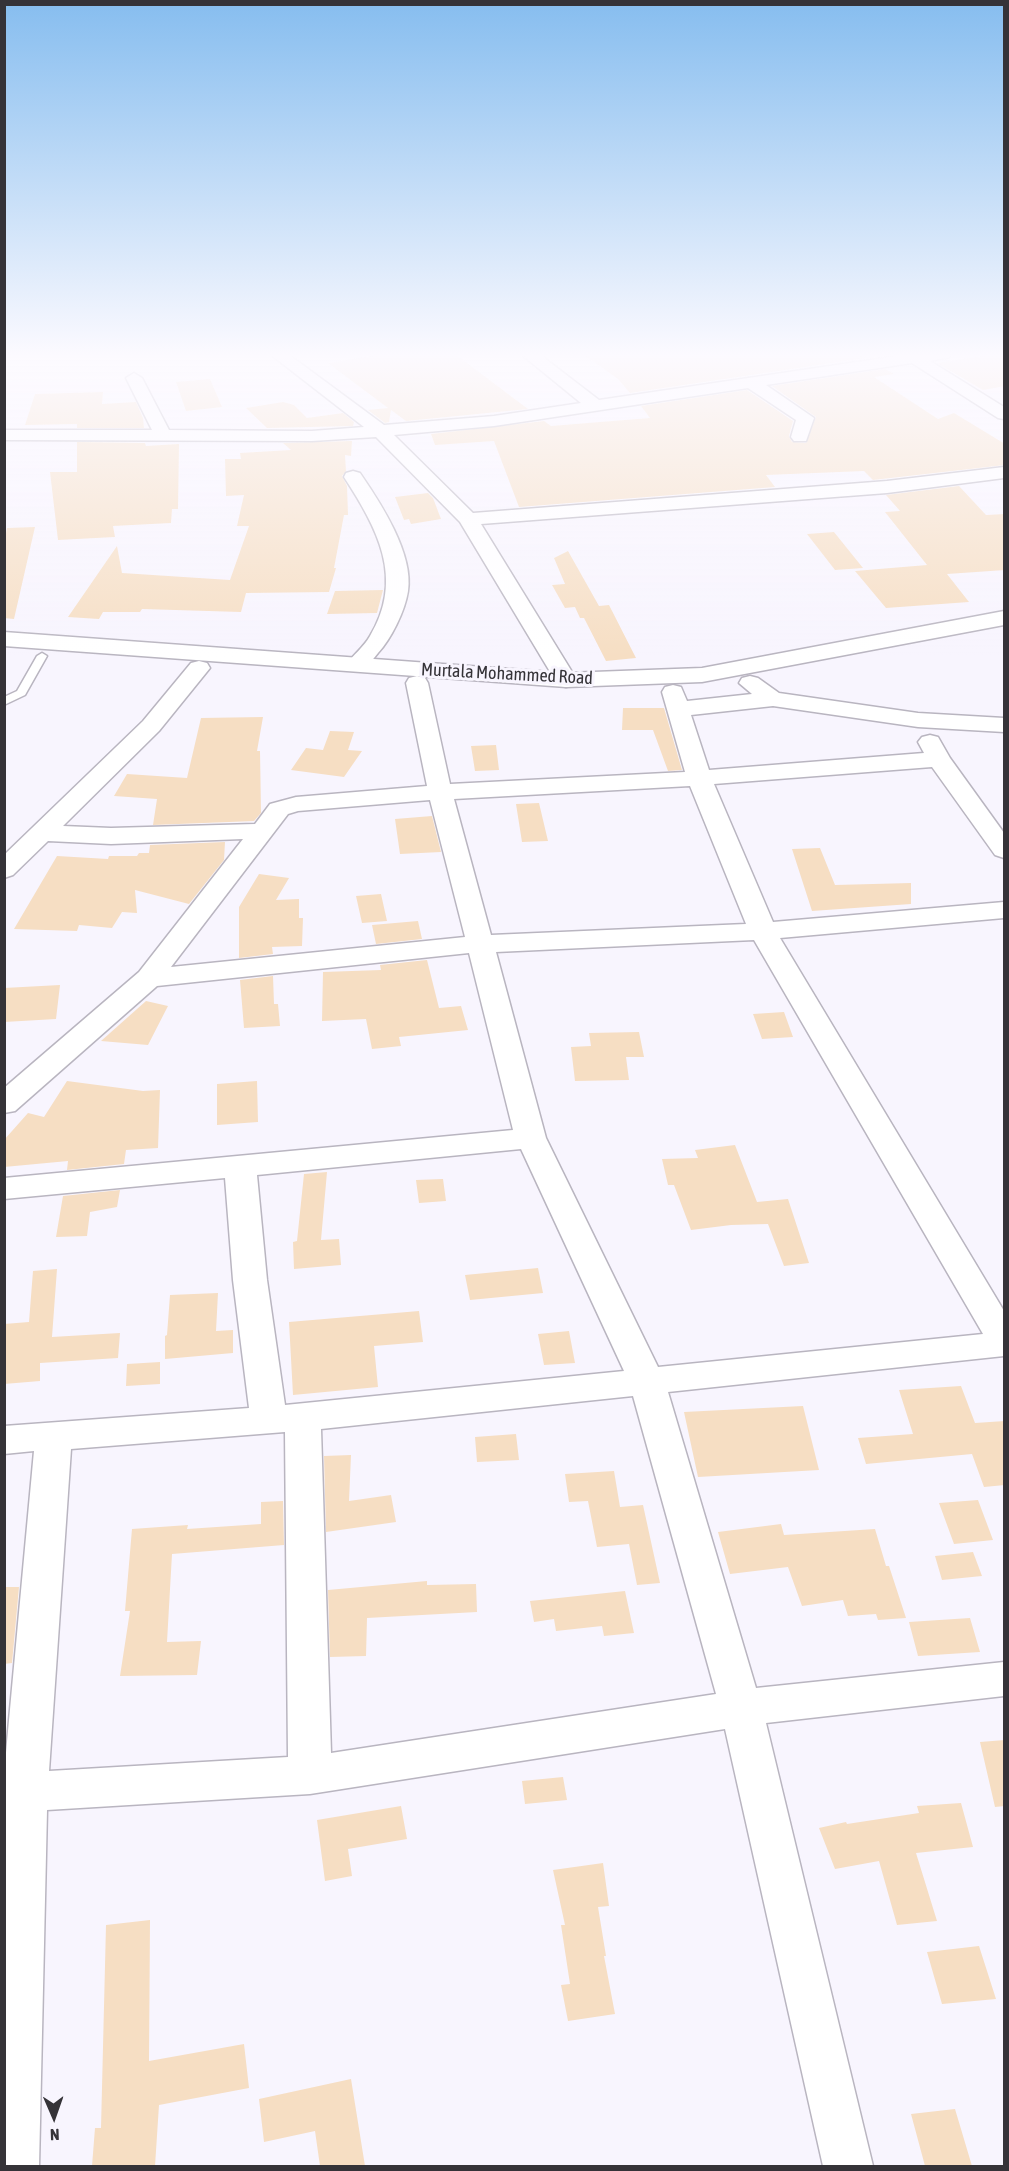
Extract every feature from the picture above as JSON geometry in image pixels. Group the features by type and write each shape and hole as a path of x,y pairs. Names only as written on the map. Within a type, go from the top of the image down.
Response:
{"main road":[{"name":"Murtala Mohammed Road","path":"4,653 417,683 566,680 702,675 1005,618"},
{"name":"Murtala Mohammed Road","path":"4,639 357,665 577,692 676,700 750,683 1005,636"}],"street":[{"path":"404,455 468,519 566,680"},
{"path":"468,519 887,487 1005,473"},
{"path":"353,477 367,498 396,556 398,591 380,638 357,665"},
{"path":"4,870 151,726 199,668"},
{"path":"417,683 440,792 531,1138 647,1382 741,1708 848,2166"},
{"path":"750,683 773,699"},
{"path":"4,1440 286,1418 647,1382 1005,1342 763,931 699,778 676,700 773,699 918,720 1005,725"},
{"path":"918,720 939,759 1005,850"},
{"path":"4,1104 149,978 279,809 296,804 440,792 699,778 939,759"},
{"path":"41,833 111,836 261,831"},
{"path":"149,978 481,944 763,931 1005,910"},
{"path":"4,1189 531,1138"},
{"path":"240,1166 250,1280 286,1418 310,1775"},
{"path":"14,2166 15,1792 54,1435"},
{"path":"15,1792 310,1775 741,1708 1005,1679"}],"lane":[{"path":"4,702 21,693 42,656"}],"building":[{"path":"77,455 179,455 178,509 172,509 171,523 113,526 115,537 58,540 50,472 77,472"},
{"path":"240,455 345,455 346,471 342,476 347,486 348,515 344,515 334,568 336,568 329,592 246,593 241,612 142,609 140,612 103,612 99,619 68,617 117,546 122,573 230,580 249,526 237,526 244,495 226,496 225,459 241,459"},
{"path":"499,455 1005,455 1005,465 873,480 864,471 766,475 775,487 519,507"},
{"path":"959,486 986,515 1005,514 1005,570 947,574 969,602 886,608 855,571 927,565 885,512 900,511 886,495"},
{"path":"428,493 433,498 441,519 411,524 409,519 404,520 395,497"},
{"path":"35,527 14,619 4,618 4,543 7,528"},
{"path":"834,532 863,568 835,570 807,534"},
{"path":"568,551 599,606 609,605 636,658 606,661 584,618 580,618 575,607 565,608 552,585 565,584 554,558"},
{"path":"383,590 377,613 327,614 335,591"},
{"path":"623,708 664,708 682,770 668,771 653,730 622,730"},
{"path":"263,717 257,751 260,751 261,813 254,821 153,825 157,799 114,796 127,774 187,778 201,718"},
{"path":"330,731 354,732 348,750 362,751 344,777 291,770 306,748 323,750"},
{"path":"496,745 499,770 475,771 471,746"},
{"path":"539,803 548,841 522,842 516,804"},
{"path":"432,816 441,852 400,854 395,819"},
{"path":"225,842 224,860 189,904 135,890 137,913 122,912 112,928 79,925 77,931 14,929 57,856 108,859 109,856 137,856 139,853 149,853 150,845"},
{"path":"820,848 835,885 911,883 911,904 812,911 792,849"},
{"path":"259,874 289,878 276,900 299,899 299,918 303,918 302,946 272,947 273,954 239,958 239,907"},
{"path":"381,894 387,921 362,923 356,896"},
{"path":"418,921 422,939 376,944 372,925"},
{"path":"427,960 439,1008 461,1006 468,1030 399,1037 401,1046 372,1049 366,1019 322,1021 323,972 381,970 380,965"},
{"path":"273,976 274,1004 278,1004 280,1026 244,1028 240,980"},
{"path":"60,985 56,1019 4,1022 4,988"},
{"path":"146,1001 168,1006 148,1045 101,1041"},
{"path":"784,1012 793,1037 762,1039 753,1014"},
{"path":"639,1032 644,1057 626,1057 629,1080 575,1081 571,1047 591,1046 589,1033"},
{"path":"67,1081 143,1091 160,1090 158,1148 126,1150 124,1164 67,1170 68,1161 4,1167 4,1140 28,1113 44,1117"},
{"path":"257,1081 258,1122 217,1125 217,1084"},
{"path":"735,1145 757,1202 788,1199 809,1263 784,1266 768,1224 731,1225 691,1230 674,1185 668,1185 662,1159 698,1158 695,1150"},
{"path":"327,1172 321,1240 339,1239 341,1265 294,1269 293,1242 297,1241 304,1174"},
{"path":"443,1179 446,1201 419,1203 416,1180"},
{"path":"120,1190 117,1207 90,1212 87,1236 56,1237 63,1196"},
{"path":"538,1268 543,1293 470,1300 465,1275"},
{"path":"57,1269 52,1337 120,1333 118,1358 40,1363 40,1381 4,1384 4,1324 29,1322 33,1271"},
{"path":"218,1293 216,1331 233,1330 233,1353 165,1359 170,1295"},
{"path":"419,1311 423,1342 374,1346 378,1387 293,1395 289,1322"},
{"path":"569,1331 575,1363 544,1365 538,1334"},
{"path":"160,1362 160,1384 126,1386 127,1364"},
{"path":"961,1386 975,1423 1005,1421 1005,1485 984,1487 972,1454 866,1464 858,1438 913,1434 899,1390"},
{"path":"803,1406 819,1470 698,1477 684,1412"},
{"path":"516,1434 519,1460 477,1462 475,1437"},
{"path":"351,1455 349,1501 391,1495 396,1522 326,1532 324,1456"},
{"path":"614,1471 620,1507 643,1505 660,1583 637,1585 629,1544 597,1547 588,1501 569,1502 565,1474"},
{"path":"978,1500 993,1540 954,1544 939,1503"},
{"path":"283,1501 284,1545 172,1554 167,1642 201,1641 197,1675 120,1676 130,1611 125,1611 132,1529 188,1525 187,1529 261,1524 261,1502"},
{"path":"781,1524 784,1535 875,1529 906,1618 878,1620 876,1614 848,1616 843,1600 802,1606 788,1567 730,1574 718,1532"},
{"path":"973,1552 982,1576 942,1580 935,1556"},
{"path":"427,1581 427,1585 476,1584 477,1612 367,1618 366,1656 330,1657 328,1590"},
{"path":"4,1587 19,1587 12,1663 4,1664"},
{"path":"625,1591 634,1633 604,1636 602,1626 556,1631 554,1619 534,1622 530,1601"},
{"path":"970,1618 980,1652 918,1656 909,1622"},
{"path":"1005,1740 1005,1806 995,1807 980,1742"},
{"path":"563,1777 567,1800 525,1804 522,1781"},
{"path":"961,1803 973,1847 916,1853 937,1921 897,1925 879,1861 835,1869 819,1828 846,1822 847,1824 919,1813 917,1806"},
{"path":"401,1806 407,1839 348,1849 352,1876 325,1881 317,1820"},
{"path":"603,1863 609,1906 598,1907 615,2014 568,2021 561,1985 570,1984 561,1925 565,1925 553,1870"},
{"path":"150,1920 149,2061 244,2044 249,2088 159,2105 155,2166 92,2166 95,2128 101,2128 106,1925"},
{"path":"979,1946 996,1999 942,2004 927,1952"},
{"path":"351,2079 365,2166 320,2166 315,2131 264,2142 259,2099"},
{"path":"955,2109 972,2166 925,2166 911,2114"}]}
